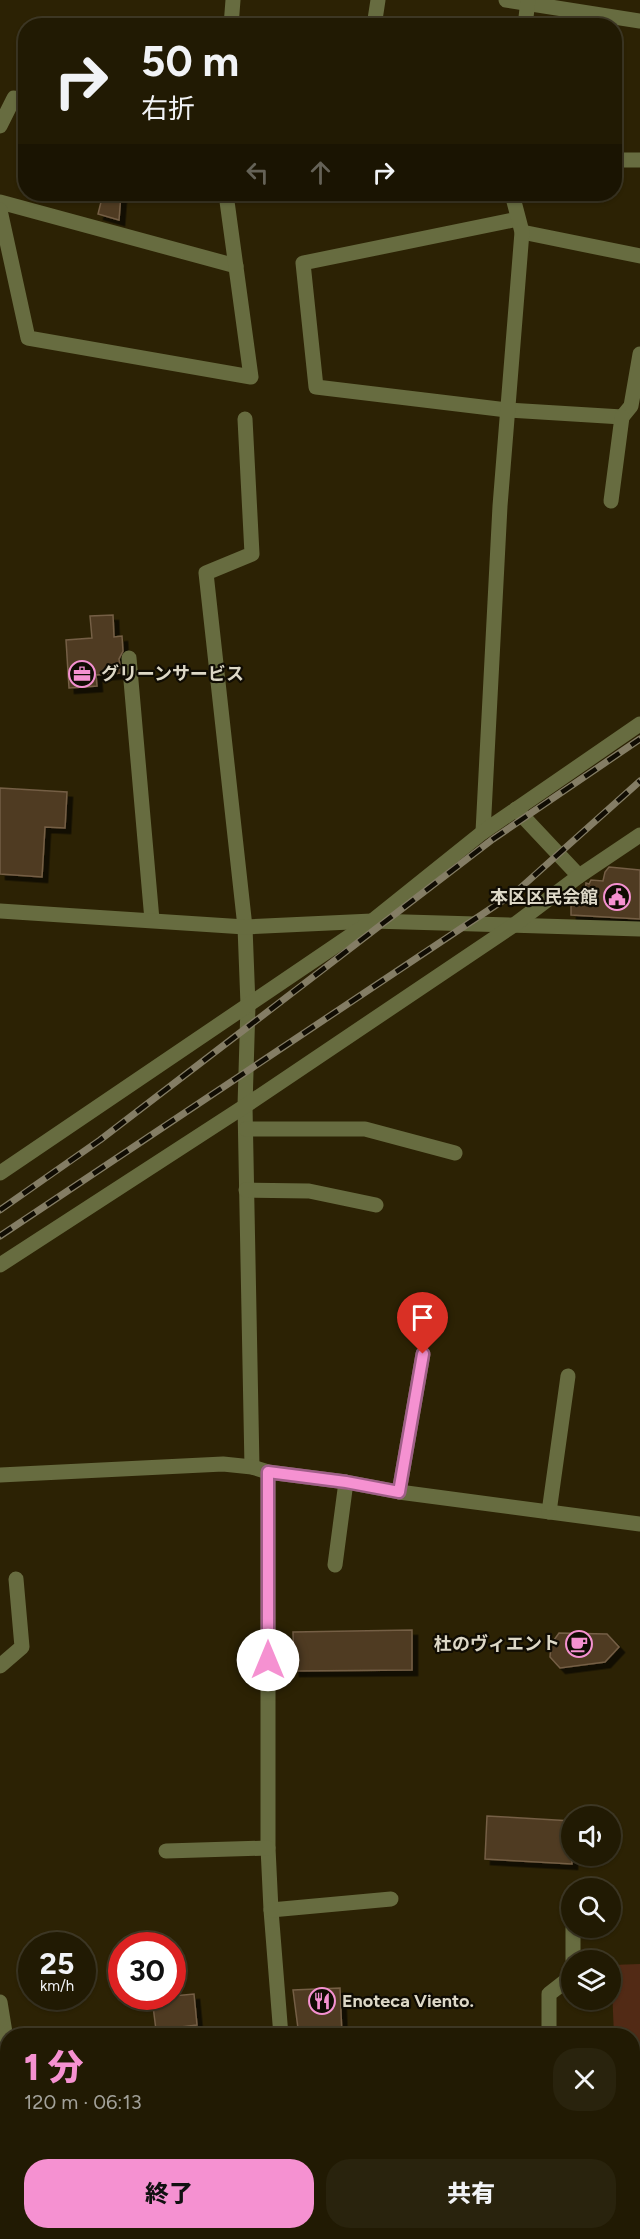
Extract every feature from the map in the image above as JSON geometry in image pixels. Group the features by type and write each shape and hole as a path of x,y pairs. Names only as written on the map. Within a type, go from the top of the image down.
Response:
{"street":[{"path":"232,18 233,0"},
{"path":"375,18 378,0"},
{"path":"506,0 597,7 640,21"},
{"path":"526,18 528,2"},
{"path":"0,126 14,98 18,99"},
{"path":"622,160 640,160"},
{"path":"0,210 28,338 251,377 227,201"},
{"path":"483,832 500,506 520,226 514,201"},
{"path":"0,202 236,266"},
{"path":"622,417 507,410 316,387 303,263 520,226 640,256"},
{"path":"611,501 622,417 631,406 640,354"},
{"path":"245,419 252,554 206,573 245,927 248,1005 245,1106 246,1190 252,1467"},
{"path":"129,658 152,920"},
{"path":"0,1173 372,921 483,832 640,724"},
{"path":"516,809 579,876"},
{"path":"0,1265 245,1106 514,925 579,876 640,835"},
{"path":"0,910 245,927 372,921 640,929"},
{"path":"246,1129 365,1128 455,1153"},
{"path":"246,1190 309,1191 376,1206"},
{"path":"399,1492 423,1354"},
{"path":"549,1512 568,1376"},
{"path":"0,1475 223,1464 399,1492 640,1524"},
{"path":"268,1472 268,1848 280,2028"},
{"path":"335,1564 346,1482"},
{"path":"0,1666 22,1647 16,1578"},
{"path":"166,1851 268,1848"},
{"path":"271,1910 391,1899"},
{"path":"549,2028 549,1994 561,1985"},
{"path":"0,2002 4,2028"}],"shaded area":[{"path":"640,1964 640,2028 614,2028 613,2010 621,2010 621,1965"}],"building":[{"path":"101,201 120,201 119,220 98,214"},
{"path":"113,615 114,637 122,636 123,651 119,659 121,673 96,675 97,686 69,688 66,640 92,638 90,616"},
{"path":"0,788 67,792 65,828 45,827 42,877 0,874"},
{"path":"609,867 640,870 640,919 571,915 571,894 585,894 586,883 589,884 591,880 603,881"},
{"path":"412,1630 412,1670 294,1671 293,1632"},
{"path":"559,1633 607,1634 619,1647 605,1662 560,1668 550,1657 551,1644"},
{"path":"487,1816 561,1820 561,1863 485,1859"},
{"path":"340,1988 342,2028 298,2028 293,1990"},
{"path":"194,1994 197,2025 156,2028 154,2010 186,2010 186,1995"}],"railway":[{"path":"0,1210 100,1140 493,839 640,739"},
{"path":"0,1236 517,891 640,781"}],"place":[{"name":"グリーンサービス","path":"82,674"},
{"name":"本区区民会館","path":"617,897"},
{"name":"杜のヴィエント","path":"579,1644"},
{"name":"Enoteca Viento.","path":"322,2001"}],"route":[{"path":"268,1660 268,1472 346,1482 399,1492 423,1354"}]}
